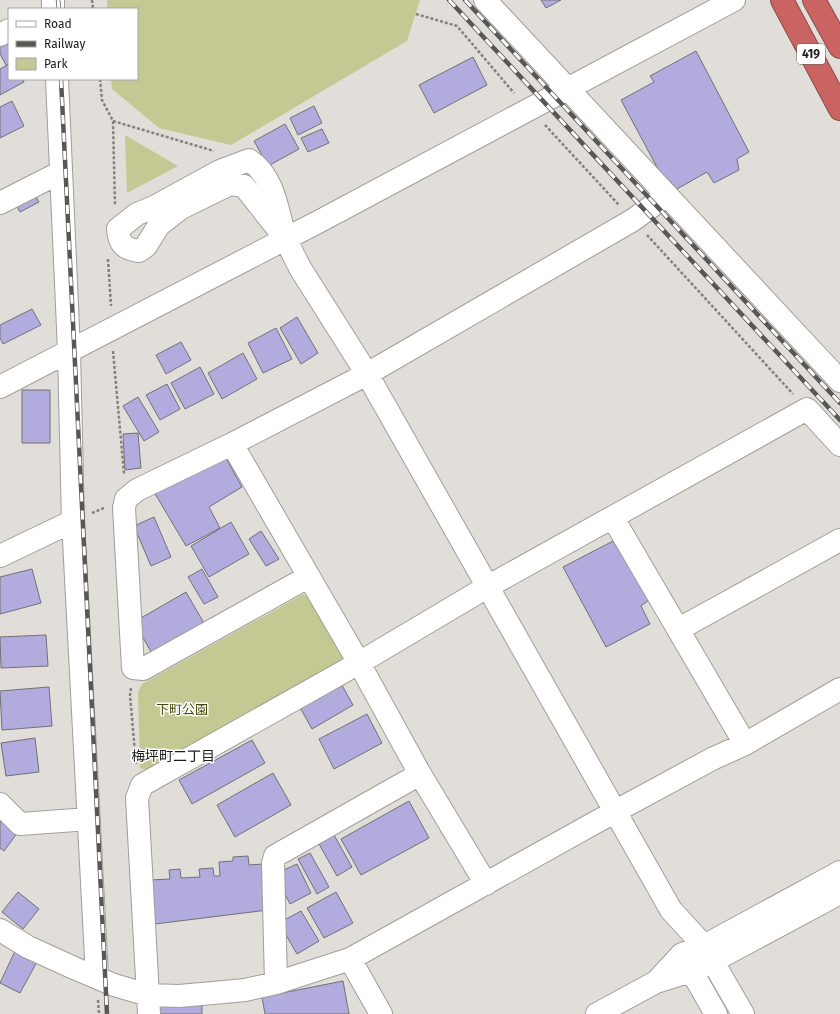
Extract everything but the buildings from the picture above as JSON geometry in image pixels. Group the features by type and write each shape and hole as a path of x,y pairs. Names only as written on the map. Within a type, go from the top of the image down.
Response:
{"highway":[{"name":"419","path":"782,0 840,109"},
{"name":"419","path":"814,0 840,47"}],"street":[{"path":"485,0 580,100 840,381"},
{"path":"0,387 568,89 734,0"},
{"path":"57,80 69,351 74,521 97,977"},
{"path":"285,238 275,199 270,186 259,166 249,160 220,171 154,207 137,214 118,229 119,241 127,250 139,251 146,246 159,225 181,208 230,184 244,186 285,238 300,268 367,374 671,910 708,953 742,1014"},
{"path":"0,203 61,172"},
{"path":"308,577 143,669 134,668 124,508 126,499 137,490 232,444 367,374 633,220 667,195"},
{"path":"148,1005 137,798 142,785 359,663 487,587 807,410 840,445"},
{"path":"232,444 359,663 420,774 486,884"},
{"path":"613,518 745,744"},
{"path":"0,556 74,521"},
{"path":"679,629 840,540"},
{"path":"0,930 28,947 114,985 148,1005 179,996 245,990 276,983 350,959 616,811 712,759 745,744 840,689"},
{"path":"276,983 273,863 275,856 420,774"},
{"path":"0,804 20,824 89,819"},
{"path":"708,953 840,872"},
{"path":"597,1014 656,982 686,962 840,893"},
{"path":"671,910 686,962 716,1014"},
{"path":"350,959 381,1014"}],"path":[{"path":"416,14 457,26 514,93"},
{"path":"100,80 102,100 113,122 115,208"},
{"path":"540,119 807,410"},
{"path":"113,122 217,152"},
{"path":"74,521 126,499 113,349"},
{"path":"134,668 130,695 137,778 142,785"}],"green space":[{"path":"107,0 420,0 407,41 231,145 159,128 112,89 111,80 138,80 138,8 107,8"},
{"path":"125,135 178,166 127,193"},
{"name":"下町公園","path":"302,595 312,596 345,658 343,665 153,772 140,768 138,692 142,684"}],"railway":[{"path":"58,0 59,8"},
{"path":"449,0 840,420"},
{"path":"465,0 840,403"},
{"path":"61,80 107,1014"}],"district":[{"name":"梅坪町二丁目","path":"173,756"}]}
